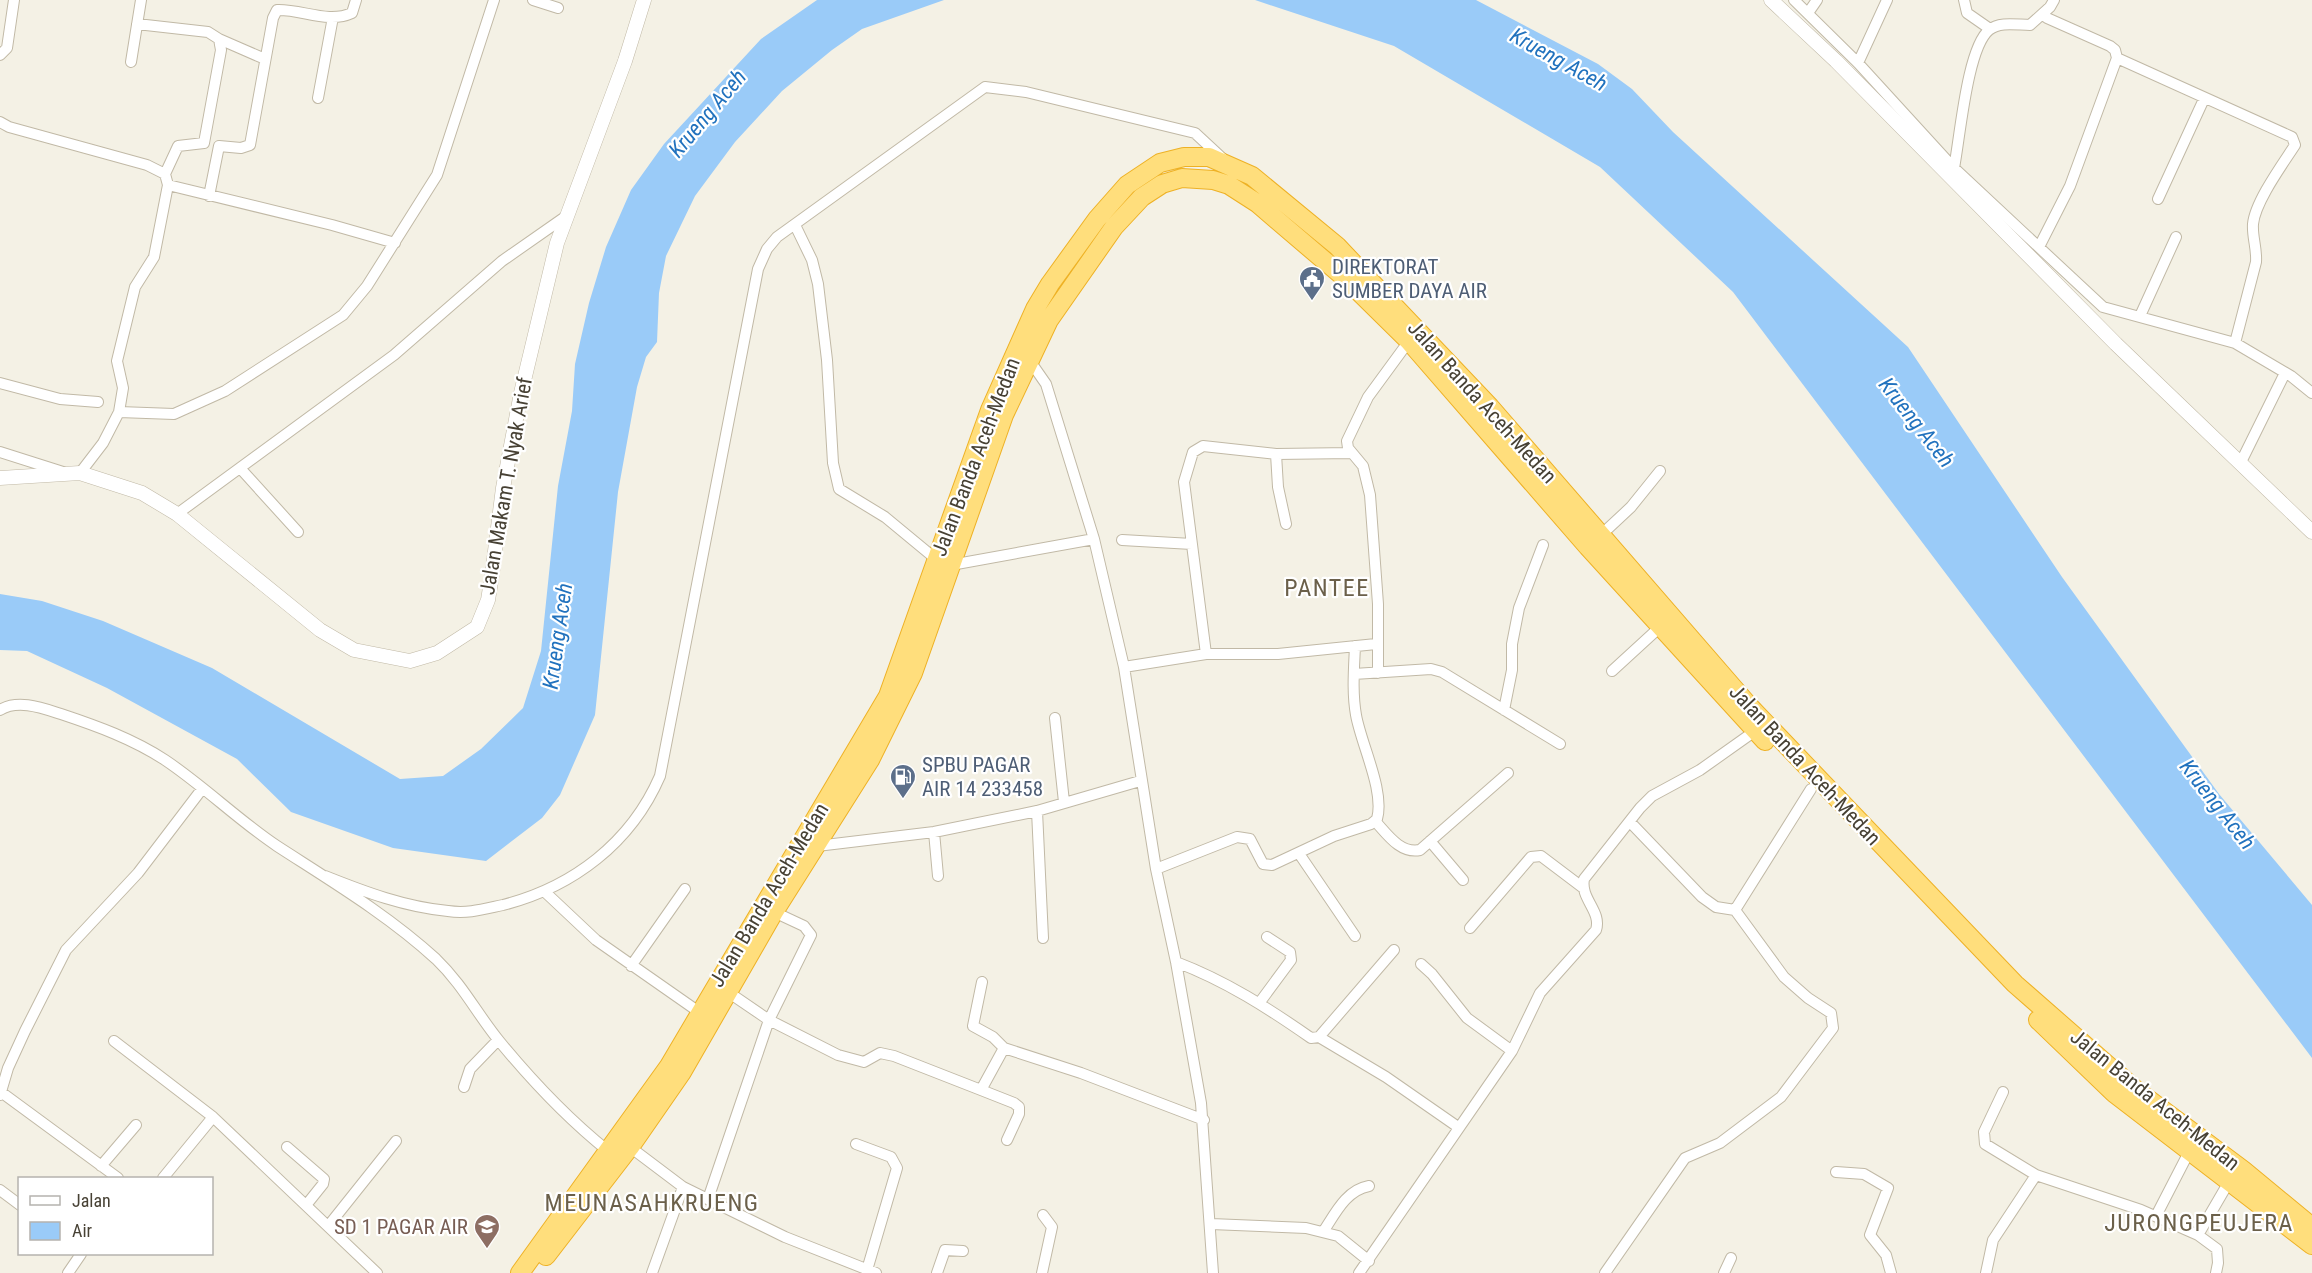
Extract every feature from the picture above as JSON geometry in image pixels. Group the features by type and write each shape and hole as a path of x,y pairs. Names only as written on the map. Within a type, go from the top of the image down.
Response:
{"highway":[{"name":"Jalan Banda Aceh-Medan","path":"520,1273 669,1065 699,1012 768,908 817,846 870,760 914,674 944,562 990,410 1035,309 1050,284 1097,219 1127,185 1160,163 1184,157 1209,157 1225,162 1252,176 1338,246 1458,372 1595,541 1660,627 1755,731 1979,964 2114,1093 2312,1245"},
{"name":"Jalan Banda Aceh-Medan","path":"534,1273 630,1147 682,1072 728,992 768,908 888,696 1004,415 1049,320 1114,227 1142,197 1162,184 1182,178 1213,180 1229,185 1257,203 1346,279 1408,341 1750,707 2015,984 2136,1090 2243,1170 2312,1227"}],"street":[{"path":"0,55 7,48 14,0"},
{"path":"131,62 141,0"},
{"path":"80,473 103,443 119,412 123,388 117,362 135,287 154,257 166,179 178,146 204,143 242,148 250,145 265,59 277,10 333,17 352,13 356,0"},
{"path":"119,412 174,414 225,391 343,315 367,286 437,175 494,0"},
{"path":"533,0 558,8"},
{"name":"Jalan Makam T. Nyak Arief","path":"0,478 65,472 80,473 142,493 177,514 320,630 354,650 410,661 437,653 477,627 491,583 503,489 520,393 565,217 601,128 644,0"},
{"path":"1771,0 1836,61 2108,336 2312,532"},
{"path":"1794,0 1858,63 1954,168 2103,307 2235,343 2285,373 2312,393"},
{"path":"1808,13 1817,0"},
{"path":"1858,63 1887,0"},
{"path":"1964,0 1967,13 1990,29"},
{"path":"1954,168 1973,60 1990,29 2006,24 2030,25 2050,7 2054,0"},
{"path":"318,98 333,17"},
{"path":"2047,18 2110,46 2117,58 2292,137 2296,142 2257,209 2253,233 2257,248 2256,262 2235,343"},
{"path":"137,24 208,32 265,59"},
{"path":"204,143 221,50 219,39"},
{"path":"2039,247 2070,186 2117,58"},
{"path":"325,876 377,896 449,912 472,912 545,892 586,869 615,844 639,815 660,776 758,269 766,249 777,237 985,87 1026,92 1195,133 1225,162"},
{"path":"2158,199 2204,99"},
{"path":"0,122 9,127 147,165 166,179 209,196 332,225 395,243"},
{"path":"209,196 219,146"},
{"path":"177,514 394,355 502,261 565,217"},
{"path":"795,225 812,260 818,284 827,360 833,463 839,489 885,517 944,562 1094,539"},
{"path":"2140,316 2176,237"},
{"path":"1378,673 1376,644 1379,614 1370,495 1363,466 1347,444 1348,437 1368,397 1408,341"},
{"path":"1030,361 1046,384 1094,539 1124,667 1140,781 1176,962 1203,1120 1213,1273"},
{"path":"2241,462 2285,373"},
{"path":"0,383 60,399 98,402"},
{"path":"1206,654 1184,482 1193,452 1203,446 1276,454 1352,453"},
{"path":"0,452 65,472"},
{"path":"1276,454 1278,488 1286,524"},
{"path":"240,468 298,532"},
{"path":"1595,541 1630,507 1660,471"},
{"path":"1122,540 1192,544"},
{"path":"1504,710 1512,670 1512,644 1519,608 1543,545"},
{"path":"1612,671 1660,627"},
{"path":"1124,667 1206,654 1278,654 1376,644"},
{"path":"1156,869 1237,837 1250,839 1260,860 1267,866 1300,855 1334,836 1375,821 1379,812 1378,798 1356,716 1355,646"},
{"path":"1354,674 1431,669 1442,672 1504,710 1524,719 1560,744"},
{"path":"0,710 8,705 37,706 99,727 164,760 275,845 325,876 436,959 468,994 498,1040 571,1122 608,1151"},
{"path":"1055,718 1064,802"},
{"path":"1582,888 1584,879 1652,796 1700,770 1755,731"},
{"path":"1375,821 1399,846 1411,852 1420,850 1508,773"},
{"path":"817,846 934,832 1037,811 1140,781"},
{"path":"115,1177 1,1093 12,1059 55,968 66,951 138,873 202,789"},
{"path":"1735,910 1811,789"},
{"path":"1037,811 1043,938"},
{"path":"1605,1273 1685,1158 1720,1143 1781,1097 1833,1029 1831,1012 1808,998 1784,977 1735,910 1716,907 1702,897 1630,822"},
{"path":"934,832 938,876"},
{"path":"1430,841 1463,880"},
{"path":"1300,855 1355,936"},
{"path":"1359,1273 1512,1051 1540,993 1596,930 1598,918 1582,888 1541,856 1531,857 1470,928"},
{"path":"632,966 685,889"},
{"path":"545,892 596,940 699,1012"},
{"path":"708,1199 769,1020 811,935 804,926 768,908"},
{"path":"1260,1002 1291,960 1290,952 1267,937"},
{"path":"1319,1037 1394,950"},
{"path":"1176,962 1210,975 1260,1002 1311,1038 1319,1037 1386,1077 1458,1127"},
{"path":"1421,963 1467,1018 1512,1051"},
{"path":"982,982 973,1026 993,1036 1004,1048 1081,1073 1203,1120"},
{"path":"728,992 769,1020 854,1062 864,1062 880,1053 894,1056 1014,1103 1019,1107 1019,1114 1007,1140"},
{"path":"464,1087 470,1069 498,1040"},
{"path":"114,1041 213,1117 329,1225 362,1262 377,1273"},
{"path":"981,1090 1004,1048"},
{"path":"2003,1092 1984,1132 1984,1142 2036,1175 2156,1216 2198,1235 2217,1250 2216,1273"},
{"path":"165,1177 213,1117"},
{"path":"101,1166 136,1125"},
{"path":"329,1225 396,1141"},
{"path":"630,1147 683,1187 785,1237 871,1271 897,1168 891,1157 856,1144"},
{"path":"287,1146 324,1179 323,1184 307,1204"},
{"path":"2156,1216 2189,1152"},
{"path":"1836,1172 1864,1174 1888,1188 1870,1235 1886,1255 1891,1273"},
{"path":"1986,1273 1993,1240 2036,1175"},
{"path":"2198,1235 2230,1180"},
{"path":"1323,1232 1338,1208 1353,1192 1370,1186"},
{"path":"652,1273 683,1187"},
{"path":"0,1190 18,1204"},
{"path":"1042,1215 1052,1227 1042,1273"},
{"path":"1210,1224 1306,1228 1338,1236 1369,1261"},
{"path":"937,1273 945,1250 963,1251"},
{"path":"68,1273 80,1255"},
{"path":"1724,1273 1731,1258"}],"water":[{"name":"Krueng Aceh","path":"817,0 944,0 862,29 832,50 782,91 735,142 695,196 666,256 659,293 657,342 646,357 637,387 618,492 595,715 560,795 542,818 486,861 393,848 291,812 237,759 107,688 27,651 0,650 0,594 42,601 103,621 212,668 400,779 443,776 481,749 523,708 541,651 558,486 572,411 575,364 589,303 606,247 631,190 664,144 761,39"},
{"name":"Krueng Aceh","path":"1255,0 1476,0 1598,64 1632,89 1673,132 1908,347 2062,577 2219,794 2312,905 2312,1058 1733,292 1600,167 1394,46"}],"place":[{"name":"DIREKTORAT SUMBER DAYA AIR","path":"1312,302"},
{"name":"SPBU PAGAR AIR 14 233458","path":"903,800"},
{"name":"SD 1 PAGAR AIR","path":"487,1250"}],"district":[{"name":"PANTEE","path":"1327,588"},
{"name":"MEUNASAHKRUENG","path":"652,1203"},
{"name":"JURONGPEUJERA","path":"2199,1223"}]}
